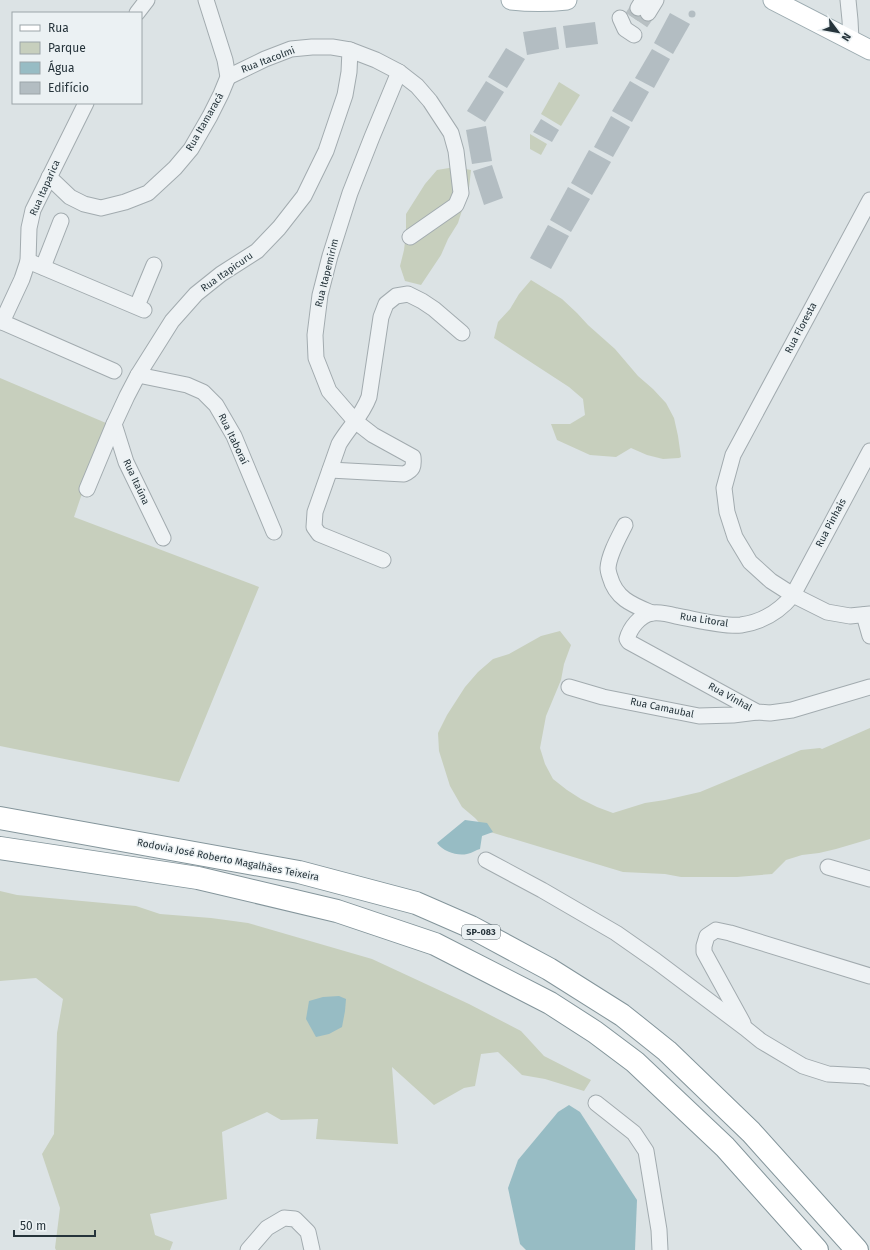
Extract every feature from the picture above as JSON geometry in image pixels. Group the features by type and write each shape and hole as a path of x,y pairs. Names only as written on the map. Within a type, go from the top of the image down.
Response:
{"highway":[{"name":"Rodovia José Roberto Magalhães Teixeira","path":"0,818 298,872 416,903 471,927 549,969 622,1015 667,1052 751,1132 857,1250"},
{"path":"0,848 198,878 338,911 435,944 550,1003 595,1032 635,1062 726,1147 817,1250"}],"main road":[{"path":"511,0 552,2 567,0"},
{"path":"773,0 870,50"}],"street":[{"path":"138,12 148,0"},
{"path":"206,0 225,60 228,77"},
{"path":"643,7 656,0"},
{"path":"848,0 851,40"},
{"path":"620,18 625,29 634,35"},
{"name":"Rua Itacolmi","path":"228,77 265,59 291,49 332,47 350,50 376,60 399,72 417,86 430,101 451,133 456,152 461,192 456,205 410,237"},
{"name":"Rua Itapicuru","path":"87,489 127,396 138,375 172,321 196,294 221,274 257,251 279,228 304,196 326,151 345,95 349,72 350,50"},
{"name":"Rua Itapemirim","path":"330,470 404,474 411,471 414,466 413,457 373,435 355,421 329,391 316,358 315,335 320,295 330,256 348,200 399,72"},
{"name":"Rua Itamaracá","path":"49,177 70,197 84,204 101,208 125,202 148,193 176,168 191,149 222,94 228,77"},
{"name":"Rua Itaparica","path":"1,322 22,279 28,260 29,228 33,210 86,104"},
{"name":"Rua Floresta","path":"793,595 771,581 750,562 735,537 727,512 724,488 733,455 870,200"},
{"path":"43,267 61,221"},
{"path":"28,260 140,308 154,265"},
{"path":"383,560 319,534 314,527 315,512 338,444 365,408 369,397 381,318 386,304 396,296 408,294 434,309 462,333"},
{"path":"1,322 114,371"},
{"name":"Rua Itaboraí","path":"138,375 187,385 203,392 216,405 234,436 274,532"},
{"name":"Rua Itaúna","path":"114,424 126,462 163,538"},
{"name":"Rua Pinhais","path":"793,595 870,451"},
{"path":"625,525 612,552 608,568 611,582 621,597 634,606 652,614"},
{"path":"793,595 827,612 850,616 867,614 870,636"},
{"name":"Rua Litoral","path":"652,614 665,614 727,625 740,625 756,622 773,614 785,605 793,595"},
{"name":"Rua Vinhal","path":"652,614 641,617 628,634 627,638 630,642 757,712 770,713 792,710 870,687"},
{"name":"Rua Camaubal","path":"569,687 603,697 698,716 733,715 757,712"},
{"path":"486,860 542,890 616,933 656,961 761,1041 803,1066 828,1074 865,1076 870,1078"},
{"path":"828,867 870,879"},
{"path":"745,1028 704,952 707,936 716,930 730,932 870,976"},
{"path":"596,1103 634,1133 646,1151 659,1230 660,1250"},
{"path":"248,1250 267,1228 284,1218 295,1219 308,1232 312,1250"}],"green space":[{"path":"559,82 580,95 561,126 541,114"},
{"path":"530,134 547,144 541,155 530,149"},
{"path":"455,167 471,170 469,188 458,223 448,239 441,255 421,285 405,281 400,266 406,233 406,214 425,184 437,170"},
{"path":"531,280 562,299 615,349 638,376 666,403 674,418 681,457 663,459 647,455 631,448 616,457 590,455 557,440 551,424 570,424 585,415 583,399 569,387 494,338 498,322 510,309 519,294"},
{"path":"0,378 106,423 74,517 259,587 179,782 0,746"},
{"path":"560,631 571,645 564,664 561,680 546,716 540,748 545,764 553,779 567,790 597,807 613,813 645,803 700,792 801,750 822,749 870,728 870,839 836,849 802,855 786,860 772,874 737,877 681,877 665,874 623,872 487,831 462,807 450,786 439,751 438,733 447,715 465,687 478,672 493,659 509,654 541,636"},
{"path":"0,891 17,895 136,906 160,914 211,918 248,923 372,959 469,1004 521,1031 544,1056 591,1080 584,1091 545,1079 522,1075 498,1052 481,1054 475,1086 464,1088 434,1105 392,1067 398,1144 316,1139 318,1119 281,1120 267,1112 222,1132 227,1199 150,1214 155,1235 173,1242 170,1250 56,1250 60,1208 42,1154 54,1134 57,1033 63,999 36,978 0,981"}],"water":[{"path":"465,820 487,823 493,832 482,836 480,849 469,854 451,853 443,849 437,843"},
{"path":"339,996 346,999 342,1027 329,1034 316,1037 306,1019 309,1001 323,997"},
{"path":"569,1105 580,1112 637,1200 635,1250 526,1250 520,1244 508,1188 518,1160 558,1112"}],"building":[{"path":"635,6 651,15 645,25 629,15"},
{"path":"692,11 695,14 692,17 689,14"},
{"path":"670,13 690,24 673,54 654,43"},
{"path":"595,22 598,44 566,48 563,26"},
{"path":"556,27 559,49 527,55 523,32"},
{"path":"506,48 525,59 507,88 488,77"},
{"path":"652,49 670,59 654,88 635,78"},
{"path":"486,81 504,92 485,122 467,111"},
{"path":"630,81 649,92 632,122 612,111"},
{"path":"611,116 630,127 613,157 594,147"},
{"path":"541,119 559,130 552,142 533,132"},
{"path":"486,126 492,161 472,164 466,130"},
{"path":"589,150 611,162 592,195 571,183"},
{"path":"492,165 503,198 484,205 473,171"},
{"path":"568,187 590,199 571,232 550,220"},
{"path":"548,225 569,236 551,269 530,258"}],"tunnel":[{"path":"632,17 638,8"},
{"path":"641,23 648,13"}]}
